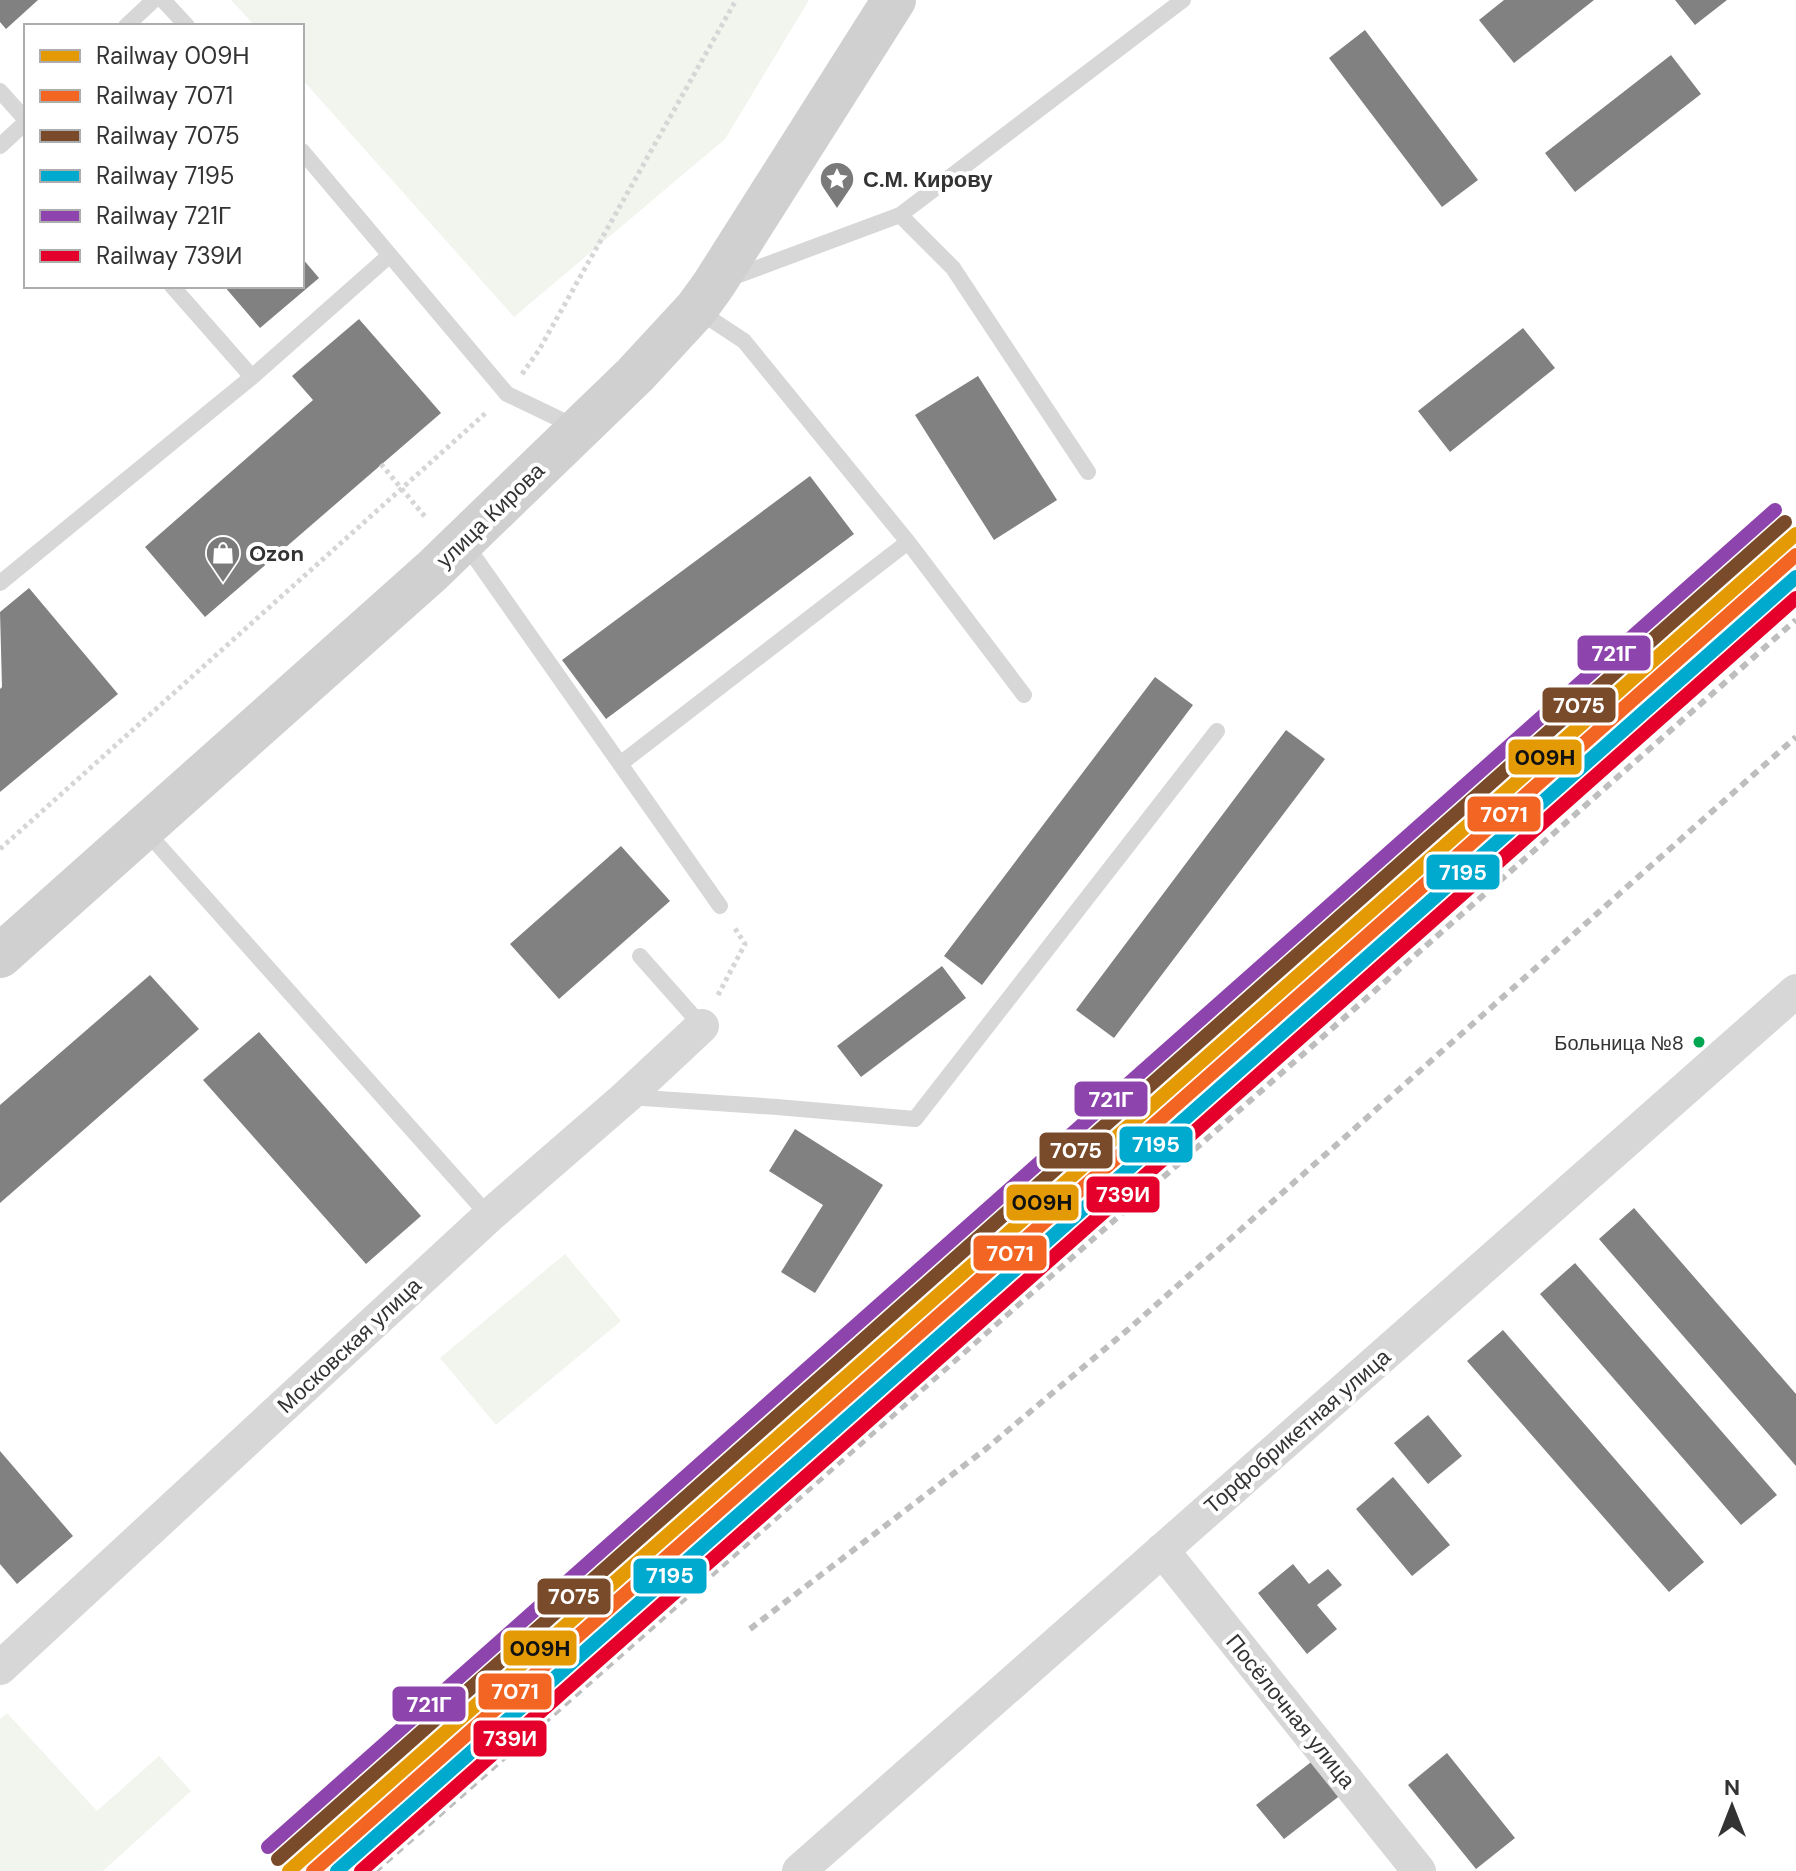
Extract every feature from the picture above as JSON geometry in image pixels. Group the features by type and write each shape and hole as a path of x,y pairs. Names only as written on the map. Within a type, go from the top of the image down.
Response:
{"street":[{"name":"улица Кирова","path":"0,956 458,546 635,375 705,296 894,0"},
{"name":"Торфобрикетная улица","path":"799,1871 1796,991"},
{"name":"Московская улица","path":"1,1665 489,1216 702,1026"},
{"name":"Посёлочная улица","path":"1162,1550 1419,1871"}],"lane":[{"path":"128,24 154,0"},
{"path":"163,0 185,24"},
{"path":"1024,695 908,542 705,296 900,215 1183,0"},
{"path":"0,91 24,119"},
{"path":"0,146 24,123"},
{"path":"304,153 507,394 579,428"},
{"path":"900,215 953,268 1088,472"},
{"path":"0,583 252,377 390,255"},
{"path":"174,288 252,377"},
{"path":"620,764 908,542"},
{"path":"458,546 620,764 720,906"},
{"path":"626,1097 915,1119 1217,731"},
{"path":"143,828 489,1216"},
{"path":"640,956 702,1026"}],"path":[{"path":"0,849 507,394 539,350 736,0"},
{"path":"381,464 458,546"},
{"path":"702,1026 745,944 720,906"}],"shaded area":[{"path":"231,0 809,0 725,139 514,317 304,81 304,24 253,24"},
{"path":"565,1254 621,1321 496,1425 440,1358"},
{"path":"7,1713 97,1811 159,1756 191,1791 103,1871 0,1871 0,1719"}],"building":[{"path":"0,0 38,0 6,29 0,22"},
{"path":"1504,0 1594,0 1514,63 1479,20"},
{"path":"1675,0 1727,0 1695,25"},
{"path":"1365,30 1478,180 1442,207 1329,58"},
{"path":"1671,55 1701,94 1575,192 1545,153"},
{"path":"304,260 319,278 260,328 226,288 304,288"},
{"path":"359,319 441,413 205,617 145,547 313,400 292,376"},
{"path":"1523,328 1555,368 1450,452 1418,411"},
{"path":"978,376 1057,500 994,540 915,415"},
{"path":"810,476 854,534 606,719 562,660"},
{"path":"29,588 118,694 0,792 0,612"},
{"path":"1155,677 1193,705 982,985 944,956"},
{"path":"1286,730 1325,759 1114,1038 1076,1010"},
{"path":"621,846 670,901 559,999 510,944"},
{"path":"942,966 966,998 861,1077 837,1046"},
{"path":"150,975 199,1029 0,1203 0,1105"},
{"path":"259,1032 421,1216 366,1264 203,1080"},
{"path":"795,1129 883,1185 815,1293 781,1272 823,1205 769,1171"},
{"path":"1634,1208 1796,1394 1796,1466 1599,1239"},
{"path":"1575,1263 1777,1495 1741,1525 1540,1294"},
{"path":"1503,1330 1704,1562 1669,1592 1467,1361"},
{"path":"1428,1415 1462,1456 1428,1484 1394,1443"},
{"path":"0,1451 73,1536 17,1584 0,1564"},
{"path":"1393,1477 1450,1545 1412,1576 1356,1509"},
{"path":"1293,1564 1309,1584 1328,1569 1342,1585 1317,1605 1337,1629 1307,1654 1258,1593"},
{"path":"1447,1753 1515,1838 1476,1869 1408,1785"},
{"path":"1315,1759 1342,1794 1284,1839 1256,1805"}],"railway":[{"path":"375,1871 1796,620"},
{"path":"750,1629 987,1448 1131,1327 1796,737"}],"rail line":[{"name":"721Г","path":"268,1847 1775,510"},
{"name":"7075","path":"278,1859 1785,522"},
{"name":"009Н","path":"289,1871 1796,534"},
{"name":"7071","path":"313,1871 1796,555"},
{"name":"7195","path":"337,1871 1796,577"},
{"name":"739И","path":"361,1871 1796,598"}],"place":[{"name":"С.М. Кирову","path":"837,210"},
{"name":"Ozon","path":"223,584"},
{"name":"Больница №8","path":"1699,1042"}]}
